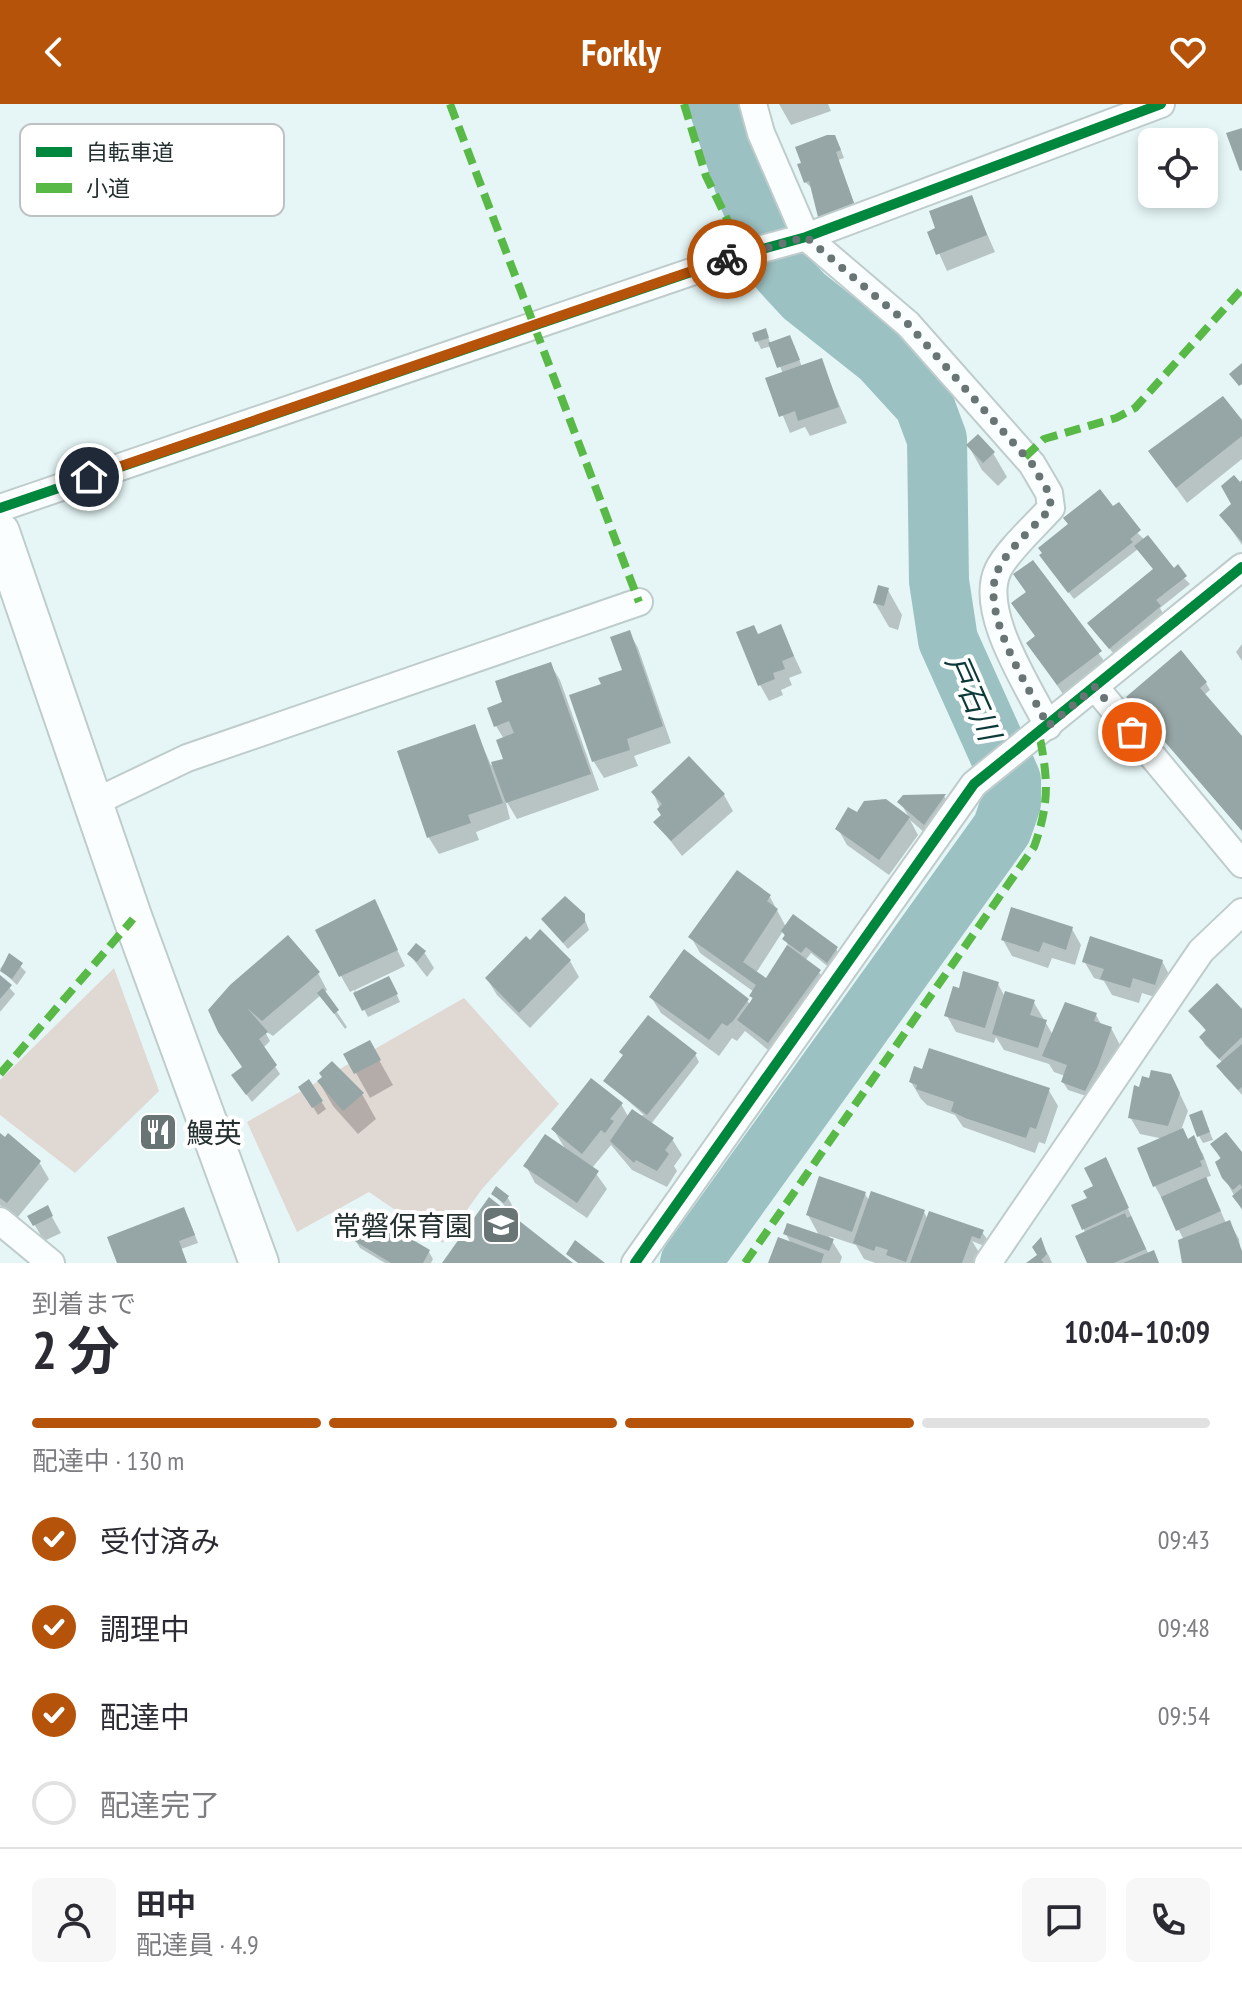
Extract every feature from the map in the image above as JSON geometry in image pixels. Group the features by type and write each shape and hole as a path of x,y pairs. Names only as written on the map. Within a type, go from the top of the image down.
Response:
{"street":[{"path":"753,104 798,238 908,324 1032,464 1049,493 1051,508 998,569 992,596 999,626 1041,731"},
{"path":"0,508 798,238 1161,104"},
{"path":"0,532 93,803 259,1263"},
{"path":"635,1263 974,784 1242,567"},
{"path":"93,803 187,758 639,602"},
{"path":"1095,687 1242,864"},
{"path":"988,1263 1201,951 1242,912"},
{"path":"0,1221 51,1263"}],"shaded area":[{"path":"114,968 159,1091 75,1173 0,1115 0,1080"},
{"path":"464,998 559,1104 482,1189 443,1243 369,1192 297,1232 247,1122"}],"building":[{"path":"1242,128 1242,170 1240,171 1226,133"},
{"path":"835,135 841,150 836,152 854,203 818,217 809,181 804,183 797,164 801,163 795,147"},
{"path":"972,195 987,235 936,255 927,232 935,228 929,211"},
{"path":"766,328 769,338 755,342 752,333"},
{"path":"790,335 800,360 777,368 768,343"},
{"path":"822,358 839,407 798,421 795,411 779,417 765,378"},
{"path":"1242,363 1242,384 1239,386 1229,374"},
{"path":"1223,396 1242,420 1242,436 1176,488 1148,451"},
{"path":"978,434 995,452 983,463 966,445"},
{"path":"1234,475 1240,482 1242,480 1242,542 1219,515 1231,504 1221,486"},
{"path":"1100,489 1113,506 1119,502 1141,530 1130,539 1133,542 1068,593 1039,555 1042,553 1038,548 1068,524 1063,518"},
{"path":"1148,535 1174,568 1178,564 1187,576 1156,600 1161,606 1109,649 1087,623 1153,569 1134,546"},
{"path":"1033,560 1102,651 1057,685 1026,643 1035,636 1011,603 1026,592 1013,574"},
{"path":"878,585 889,588 884,606 873,603"},
{"path":"781,624 794,656 782,661 785,669 773,673 775,679 758,686 736,632 754,625 758,634"},
{"path":"630,630 663,726 627,739 630,750 592,762 569,695 601,684 598,678 622,670 610,637"},
{"path":"1181,650 1207,682 1200,688 1242,736 1242,831 1126,697"},
{"path":"551,662 591,774 506,803 491,762 503,759 496,740 514,733 509,721 494,727 487,708 502,702 495,681"},
{"path":"475,724 503,803 468,815 471,823 427,838 397,751"},
{"path":"689,756 725,794 671,841 653,822 661,815 657,809 662,804 651,792"},
{"path":"946,794 924,825 897,802 903,795"},
{"path":"886,799 910,817 879,860 835,829 848,807 857,812 864,801"},
{"path":"737,870 771,895 767,901 778,909 743,962 766,978 787,945 821,970 768,1043 737,1020 753,998 749,996 756,985 688,937"},
{"path":"565,896 585,914 585,922 563,943 541,919"},
{"path":"375,899 398,950 339,977 315,930"},
{"path":"1011,907 1073,927 1066,950 1043,942 1039,952 1001,940"},
{"path":"793,914 838,947 827,963 806,947 801,953 782,939 785,935 781,931"},
{"path":"540,929 571,960 519,1013 485,978 526,936 530,940"},
{"path":"288,935 320,972 262,1021 247,1008 268,1032 259,1039 277,1065 246,1095 231,1075 242,1067 218,1032 208,1010 230,985"},
{"path":"1090,936 1163,960 1155,985 1133,978 1130,988 1100,979 1104,969 1082,962"},
{"path":"416,943 426,951 417,962 407,954"},
{"path":"684,949 749,999 733,1021 727,1026 722,1023 709,1040 649,997"},
{"path":"9,953 23,963 12,979 0,971"},
{"path":"963,971 999,982 985,1028 944,1016 953,986 959,988"},
{"path":"0,975 12,985 0,999"},
{"path":"389,976 398,994 362,1011 353,993"},
{"path":"1217,983 1242,1009 1242,1037 1219,1059 1199,1037 1206,1030 1188,1011"},
{"path":"323,988 339,1010 334,1014 317,993"},
{"path":"1005,991 1035,1000 1030,1015 1047,1020 1038,1048 992,1034"},
{"path":"1065,1002 1097,1013 1094,1021 1112,1027 1085,1091 1061,1082 1067,1065 1042,1056"},
{"path":"648,1015 697,1053 647,1115 603,1081 623,1055 619,1052"},
{"path":"370,1040 381,1060 354,1074 343,1054"},
{"path":"1242,1044 1242,1087 1238,1090 1216,1066"},
{"path":"929,1048 1050,1088 1036,1129 1030,1127 1026,1138 965,1118 951,1111 954,1102 916,1089 917,1085 909,1082 914,1066 922,1069"},
{"path":"332,1061 364,1093 343,1111 317,1081 322,1077 319,1073"},
{"path":"1151,1070 1171,1074 1180,1093 1168,1126 1128,1118 1134,1085 1139,1087 1142,1076 1149,1078"},
{"path":"591,1078 623,1103 610,1119 614,1121 605,1133 601,1130 582,1154 551,1129"},
{"path":"309,1079 323,1101 312,1108 298,1087"},
{"path":"632,1109 674,1138 665,1150 669,1154 657,1171 636,1160 634,1163 610,1141"},
{"path":"1202,1110 1210,1132 1197,1137 1189,1115"},
{"path":"1183,1128 1188,1139 1194,1135 1204,1159 1200,1161 1202,1166 1153,1187 1137,1148"},
{"path":"1226,1132 1242,1152 1242,1187 1240,1184 1233,1190 1222,1178 1215,1162 1221,1158 1210,1144"},
{"path":"0,1133 5,1137 8,1133 41,1161 7,1203 0,1198"},
{"path":"545,1134 599,1171 577,1203 523,1166"},
{"path":"1106,1157 1129,1208 1082,1230 1071,1205 1087,1198 1083,1191 1093,1186 1084,1168"},
{"path":"819,1176 866,1192 852,1232 806,1215"},
{"path":"1206,1177 1221,1211 1176,1231 1161,1197"},
{"path":"496,1186 509,1196 504,1203 491,1194"},
{"path":"1242,1188 1242,1209 1232,1196"},
{"path":"871,1191 925,1210 906,1262 886,1255 888,1250 876,1246 874,1251 853,1243"},
{"path":"489,1197 573,1263 442,1263"},
{"path":"48,1205 53,1216 33,1226 27,1216"},
{"path":"184,1207 195,1235 179,1241 187,1263 117,1263 107,1237"},
{"path":"929,1211 984,1230 980,1239 972,1236 962,1263 910,1263"},
{"path":"1125,1213 1127,1218 1131,1216 1146,1249 1114,1263 1087,1263 1075,1236"},
{"path":"369,1214 430,1250 423,1263 391,1263 353,1240"},
{"path":"1230,1220 1242,1251 1242,1263 1182,1263 1178,1240"},
{"path":"787,1223 834,1239 829,1251 783,1234"},
{"path":"778,1237 824,1254 821,1263 768,1263"},
{"path":"1041,1237 1047,1254 1041,1260 1044,1263 1026,1263 1037,1255 1032,1247"},
{"path":"575,1240 605,1263 578,1263 566,1254"},
{"path":"1154,1250 1159,1263 1123,1263"}],"waterway":[{"name":"戸石川","path":"690,1263 1002,829 1011,803 1011,780 948,640 939,581 937,439 924,404 881,357 804,296 781,271 749,198 718,104"}],"marked path":[{"path":"450,104 639,602"},
{"path":"684,104 706,176 744,254"},
{"path":"1025,457 1044,439 1116,418 1135,408 1242,289"},
{"path":"745,1263 1034,847 1043,817 1046,790 1039,733"},
{"path":"0,1074 133,919"}],"cycle path":[{"path":"0,508 744,254 806,237 1161,104"},
{"path":"635,1263 974,784 1242,567"}],"way so far":[{"path":"727,259 806,237 908,324 1032,464 1049,493 1051,508 998,569 992,596 999,626 1048,726 1095,687 1132,732"}],"place":[{"name":"鰻英","path":"158,1132"},
{"name":"常磐保育園","path":"501,1225"}],"route":[{"path":"89,477 727,259"}]}
